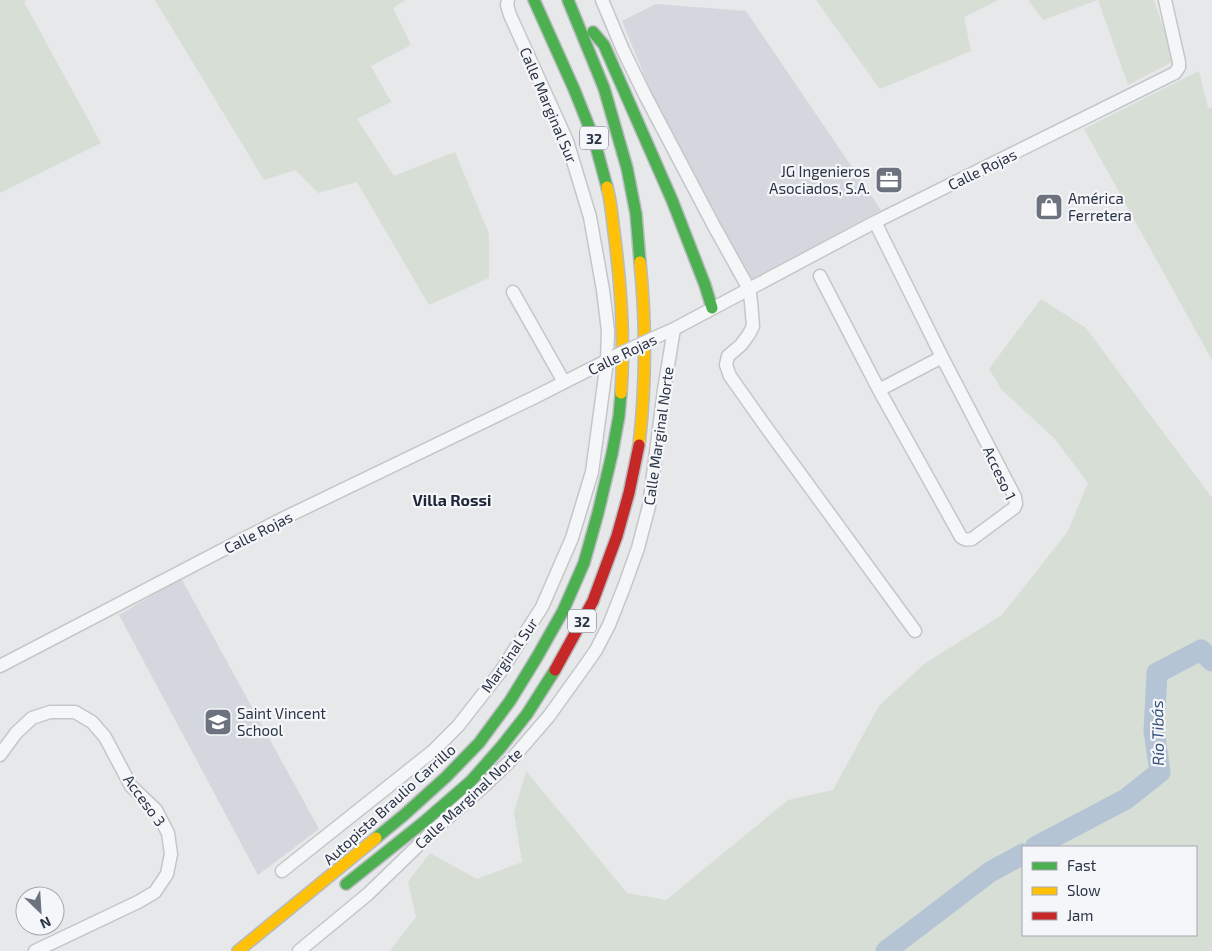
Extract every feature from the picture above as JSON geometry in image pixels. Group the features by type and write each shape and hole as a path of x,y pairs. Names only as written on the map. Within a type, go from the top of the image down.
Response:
{"highway":[{"name":"Autopista Braulio Carrillo","path":"238,951 404,815 446,777 479,742 510,701 537,657 563,611 584,563 612,454 619,416 623,368 619,268 608,189 594,138 534,0"},
{"name":"Autopista Braulio Carrillo","path":"340,889 425,821 471,781 527,714 556,669 593,601 617,536 629,492 639,446 643,409 644,306 636,214 627,168 604,88 568,1"},
{"path":"568,1 604,46 608,54 668,192 705,285 712,308"}],"street":[{"name":"Calle Marginal Sur","path":"508,0 507,5 510,15 567,141 590,217 603,290 611,358"},
{"path":"602,0 645,95 749,289 752,302 753,326 741,345 728,356 726,365 730,376 915,630"},
{"name":"Calle Rojas","path":"0,666 282,520 611,358 674,329 875,222 1174,74 1179,68 1180,62 1165,0"},
{"name":"Acceso 1","path":"820,276 879,390 961,537 968,540 972,539 1014,508 1016,504 1015,496 942,358 875,222"},
{"path":"513,292 564,382"},
{"name":"Calle Marginal Norte","path":"299,951 368,894 433,831 511,760 549,716 596,650 609,625 624,587 638,548 649,506 674,329"},
{"name":"Marginal Sur","path":"282,871 433,751 458,726 500,671 542,608 572,538 592,472 611,358"},
{"path":"879,390 942,358"},
{"name":"Acceso 3","path":"0,755 16,733 32,718 50,712 75,712 92,722 105,737 131,786 156,810 168,834 171,854 167,874 155,892 35,951"}],"shaded area":[{"path":"0,0 27,0 24,2 101,143 0,193"},
{"path":"155,0 406,0 393,8 411,45 371,66 391,102 357,119 394,176 455,152 489,234 489,278 429,305 357,182 318,193 295,170 264,180"},
{"path":"816,0 999,0 964,17 971,51 880,89"},
{"path":"1028,0 1098,0 1043,20"},
{"path":"1098,0 1154,0 1174,61 1128,85"},
{"path":"656,4 746,11 881,210 751,281 656,104 622,21"},
{"path":"1199,71 1208,108 1212,107 1212,360 1084,129"},
{"path":"1041,299 1086,328 1212,498 1212,951 390,951 416,917 408,882 430,853 477,879 522,862 514,813 526,771 627,893 666,900 788,800 833,790 879,706 924,664 1002,615 1068,531 1088,483 1055,439 1002,390 989,369"},
{"name":"Saint Vincent School","path":"181,578 319,829 258,875 119,615"}],"waterway":[{"name":"Río Tibás","path":"1037,846 1126,799 1160,772 1154,731 1157,673 1201,650 1212,661"},
{"name":"Río Tibás","path":"886,951 990,872 1022,855"}],"traffic: fast":[{"path":"534,0 594,139 607,187"},
{"path":"568,0 604,88 627,168 636,214 640,262"},
{"path":"593,32 604,45 672,200 712,308"},
{"path":"376,838 446,777 479,743 510,701 563,611 584,563 598,513 612,454 621,393"},
{"path":"346,884 425,821 471,781 527,714 555,670"}],"traffic: slow":[{"path":"607,187 610,198 620,292 623,353 621,393"},
{"path":"639,445 643,400 644,354 640,262"},
{"path":"238,951 376,838"}],"traffic: jam":[{"path":"555,670 593,601 617,536 629,493 639,445"}],"place":[{"name":"JG Ingenieros Asociados, S.A.","path":"889,180"},
{"name":"América Ferretera","path":"1049,207"},
{"name":"Saint Vincent School","path":"218,722"}],"district":[{"name":"Villa Rossi","path":"452,499"}]}
